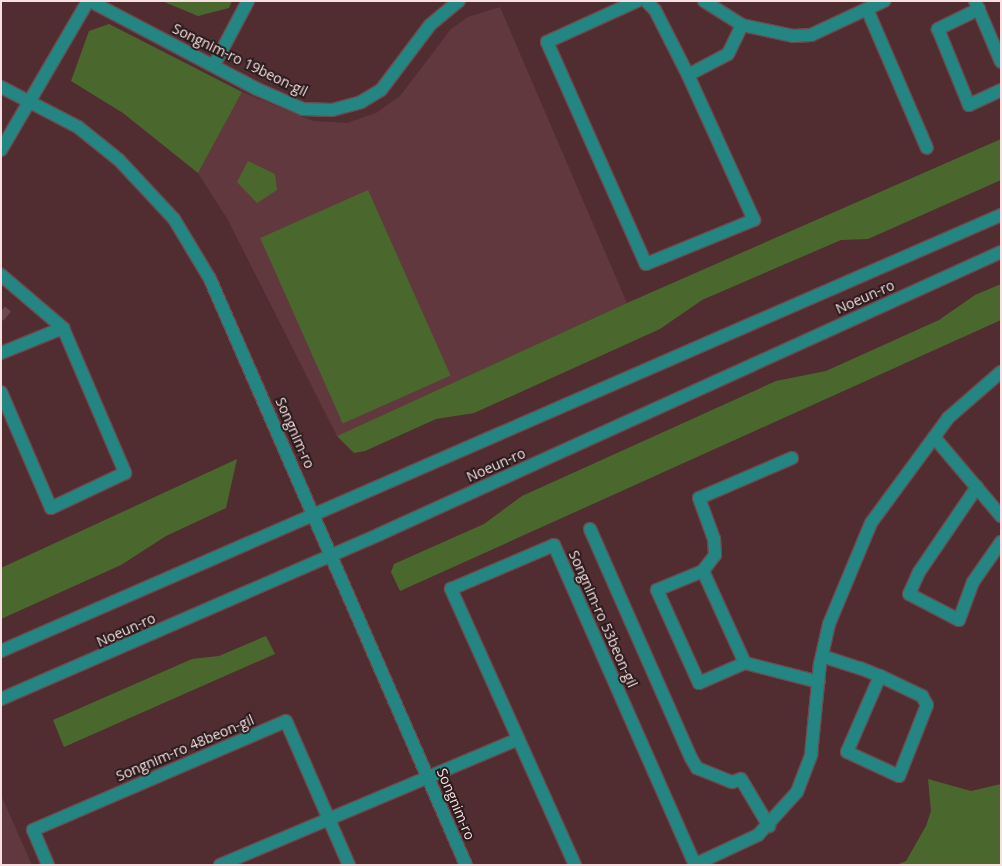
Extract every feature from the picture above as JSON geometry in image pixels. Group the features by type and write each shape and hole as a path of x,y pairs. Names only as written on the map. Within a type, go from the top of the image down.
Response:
{"street":[{"name":"Songnim-ro 19beon-gil","path":"1,150 28,101 89,1 303,109 332,110 361,102 381,90 430,25 459,1"},
{"path":"214,65 248,1"},
{"path":"637,1 547,42 646,264 754,220 688,75 655,10 646,1"},
{"path":"704,1 742,25 793,36 811,35 883,1"},
{"path":"1001,62 977,5 938,29 969,105 1001,90"},
{"path":"867,9 927,148"},
{"path":"688,75 728,54 742,25"},
{"name":"Songnim-ro","path":"1,87 78,127 120,160 174,219 210,279 315,515 466,865"},
{"name":"Noeun-ro","path":"1,651 1001,215"},
{"name":"Noeun-ro","path":"1,699 332,555 1001,252"},
{"path":"1,275 63,328 125,473 51,508 1,392"},
{"path":"1,353 63,328"},
{"path":"695,865 739,846 769,826 797,792 811,755 822,656 829,624 871,523 948,418 1001,372"},
{"path":"934,437 1001,516"},
{"path":"792,458 699,498 714,539 715,555 703,571 657,590 700,683 745,663 819,682"},
{"path":"978,487 919,572 909,594 959,620 973,582 1001,542"},
{"path":"590,529 691,758 706,771 732,782 741,779 769,826"},
{"name":"Songnim-ro 53beon-gil","path":"576,865 451,590 554,545 695,865"},
{"path":"703,571 745,663"},
{"path":"822,656 880,676 922,696 927,705 899,776 848,752 880,676"},
{"name":"Songnim-ro 48beon-gil","path":"48,865 33,830 286,721 349,865"},
{"path":"220,865 518,739"}],"shaded area":[{"path":"500,7 627,303 337,436 228,220 198,173 242,92 313,121 347,123 376,113 400,96 451,29 468,17"},
{"path":"1,795 32,865 1,865"}],"green space":[{"path":"162,1 232,1 229,8 198,16"},
{"path":"109,24 242,92 198,173 123,113 71,81 89,31"},
{"path":"1001,139 1001,180 868,239 841,240 702,300 660,329 474,413 436,419 365,451 354,453 337,436 627,303"},
{"path":"248,161 275,174 277,190 257,203 237,182"},
{"path":"368,190 451,375 343,423 260,238"},
{"path":"1001,284 1001,320 400,591 391,572 394,564 484,524 522,496 776,381 826,371 939,320 975,295"},
{"path":"237,459 226,508 166,536 121,565 1,619 1,568"},
{"path":"266,636 275,654 64,747 53,720 192,659 219,656"},
{"path":"928,779 971,791 1001,784 1001,865 896,865 906,861 926,826 931,811"}],"tunnel":[{"path":"1,311 7,316"}]}
